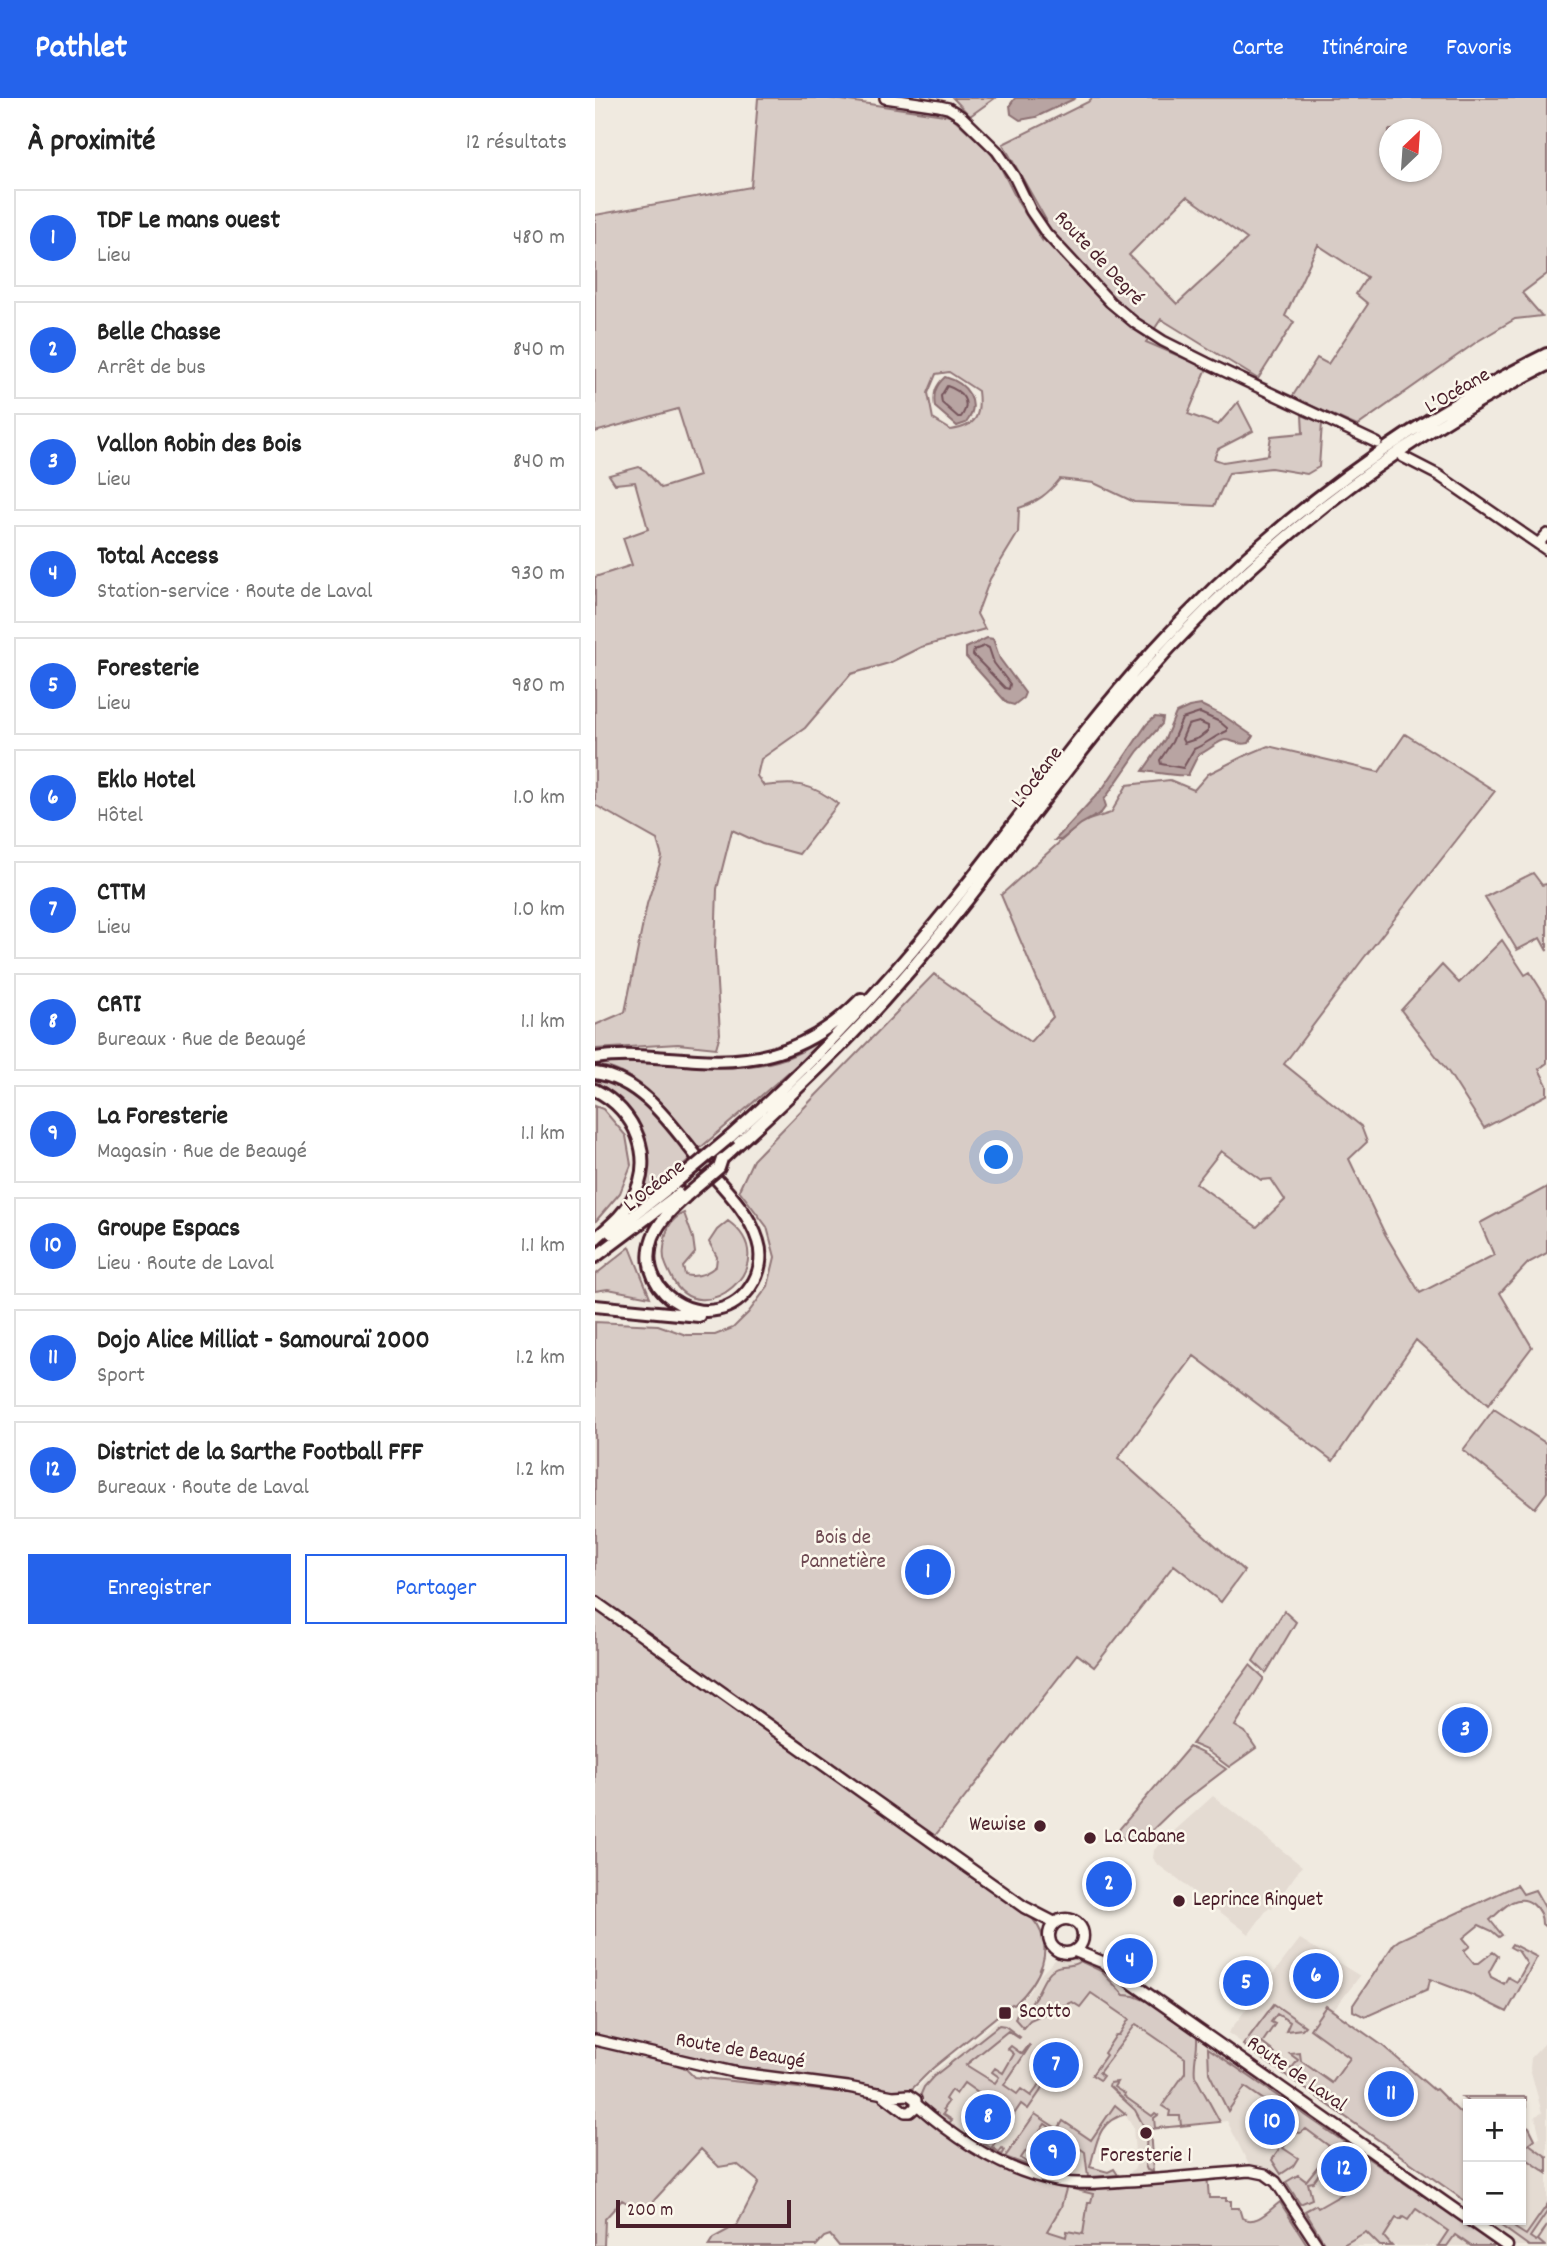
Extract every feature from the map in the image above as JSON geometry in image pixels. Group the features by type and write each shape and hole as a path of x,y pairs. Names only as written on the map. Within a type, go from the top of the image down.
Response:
{"highway":[{"name":"L’Océane","path":"595,1257 722,1159 734,1141 871,999 914,950 1114,695 1167,635 1222,580 1307,506 1379,452 1457,402 1547,354"},
{"name":"L’Océane","path":"595,1245 681,1190 734,1141 813,1075 893,990 969,899 1121,703 1181,635 1230,587 1291,532 1372,470 1459,413 1547,365"},
{"path":"595,1058 629,1056 720,1061 757,1058 789,1049 810,1040 835,1023 853,1008 903,954 914,950"},
{"path":"595,1071 630,1084 651,1103 750,1222 759,1244 758,1272 748,1291 726,1307 704,1311 679,1305 659,1287 652,1272 650,1250 655,1233 681,1190"},
{"path":"595,1071 610,1072 629,1080 656,1102 750,1216 761,1239 764,1260 759,1279 752,1291 737,1305 716,1314 688,1315 595,1306"},
{"path":"595,1090 614,1101 629,1117 636,1131 642,1161 639,1185 632,1199 621,1215 595,1239"}],"main road":[{"path":"595,1602 1024,1907 1055,1923"},
{"path":"1024,1907 1049,1933"},
{"path":"1069,1919 1082,1930 1083,1940 1075,1951 1067,1954 1056,1950 1049,1941 1049,1933 1055,1923 1069,1919"},
{"name":"Route de Laval","path":"1083,1940 1102,1962"},
{"name":"Route de Laval","path":"1075,1951 1102,1962 1463,2215"},
{"name":"Route de Laval","path":"1477,2225 1507,2246"}],"street":[{"name":"Route de Degré","path":"885,98 948,108 961,116 997,150 1046,233 1110,302 1135,323 1163,341 1207,363 1377,443"},
{"path":"1403,457 1438,475 1547,550"},
{"path":"1538,544 1547,534"},
{"name":"Route de Beaugé","path":"595,2040 733,2072 893,2096 905,2095"},
{"name":"Route de Beaugé","path":"880,2093 900,2106"},
{"path":"913,2108 914,2098 905,2095 900,2099 903,2110 913,2108 934,2119 1007,2165 1058,2181 1089,2184 1250,2171 1265,2174 1276,2182 1318,2246"}],"shaded area":[{"path":"1213,1796 1302,1866 1272,1908 1269,1907 1249,1934 1153,1858 1154,1850"},
{"path":"1300,1939 1360,1976 1333,2011 1383,2046 1434,2091 1384,2144 1228,2033"},
{"path":"1067,1953 1084,1954 1463,2211 1463,2225 1526,2225 1526,2148 1531,2141 1540,2137 1535,2116 1542,2113 1530,2068 1531,2058 1547,2041 1547,2246 1318,2246 1276,2182 1250,2167 1227,2121 1150,2129 1152,2180 1086,2244 1046,2230 1061,2207 1027,2173 915,2109 913,2094 928,2077 1016,2006 1041,1974","holes":["1116,2105 1133,2127 1136,2166 1129,2174 1088,2177 1085,2149"]}],"green space":[{"path":"758,98 828,98 951,116 988,150 1000,166 1019,204 1042,240 1046,220 1003,144 1092,98 1547,98 1547,274 1522,293 1542,316 1515,319 1478,341 1357,426 1292,397 1317,358 1328,364 1368,304 1356,294 1367,277 1318,245 1285,316 1294,322 1258,379 1161,319 1146,342 1207,368 1188,414 1218,425 1238,402 1253,431 1218,449 1214,459 1223,462 1268,455 1271,436 1303,433 1302,415 1322,423 1319,467 1307,474 1271,468 1229,473 1214,506 1134,502 1094,483 1060,479 1042,497 1019,508 1018,533 990,579 977,614 985,629 921,647 889,663 851,674 805,728 761,759 757,776 764,786 803,786 820,792 838,804 799,854 762,844 732,830 717,889 715,950 720,1034 716,1048 678,1044 595,1049 595,1025 625,1012 647,904 662,857 657,840 595,805 595,577 632,565 623,538 648,529 635,482 615,484 609,475 639,467 661,488 699,476 678,409 595,432 595,215 751,187","holes":["1187,196 1247,239 1177,304 1129,255","949,372 978,391 979,407 972,422 951,430 933,419 928,393 936,374"]},
{"path":"953,98 995,98 970,116"},
{"name":"Bois de Pannetière","path":"1405,734 1495,791 1284,1064 1361,1126 1367,1142 1349,1159 1385,1234 1420,1293 1494,1255 1480,1223 1547,1187 1547,1253 1528,1263 1500,1293 1532,1347 1488,1405 1416,1340 1333,1461 1194,1356 1118,1458 1244,1571 1221,1602 1174,1565 1094,1667 1077,1654 927,1846 1032,1918 1040,1929 1044,1953 1038,1975 1014,2005 933,2068 913,2088 892,2097 900,2101 901,2109 915,2109 997,2160 1068,2182 1061,2207 1047,2231 1066,2237 1067,2231 1083,2234 1088,2202 1091,2202 1093,2194 1073,2189 1095,2190 1097,2183 1207,2174 1209,2198 1226,2198 1226,2201 1231,2201 1231,2208 1239,2208 1242,2218 1247,2220 1257,2219 1280,2202 1308,2246 839,2246 830,2235 824,2237 816,2246 708,2246 713,2238 737,2225 759,2182 737,2164 719,2167 701,2149 649,2206 640,2211 622,2200 605,2219 604,2246 595,2246 595,2045 674,2064 685,2068 694,2077 875,2096 595,2036 595,1322 658,1325 686,1335 715,1335 733,1328 748,1313 768,1286 775,1257 767,1227 739,1190 753,1160 934,974 1030,1042 1053,1017 1001,895 1082,822 1111,813 1127,785 1170,780 1194,790 1208,774 1268,746 1379,772","holes":["1221,1151 1261,1180 1271,1179 1285,1200 1257,1227 1196,1183"]},
{"path":"1533,873 1542,885 1547,884 1547,951 1540,938 1517,950 1485,897"},
{"path":"1502,940 1525,975 1530,972 1547,999 1547,1063 1539,1069 1547,1085 1547,1095 1484,1128 1449,1073 1401,1010 1442,965 1459,983"},
{"path":"826,1040 699,1149 667,1109 642,1085 612,1069 595,1065 631,1062 702,1067 745,1066 782,1059"},
{"path":"595,1075 636,1091 693,1157 633,1209 645,1179 639,1129 595,1087"},
{"path":"595,1106 603,1109 626,1136 631,1165 620,1193 595,1222"},
{"path":"684,1213 695,1253 683,1267 685,1275 702,1275 716,1266 717,1257 709,1242 717,1230 728,1221 744,1238 748,1256 744,1273 733,1287 717,1296 701,1299 685,1294 672,1278 664,1260 667,1231 671,1222"},
{"path":"630,1247 650,1297 608,1289 595,1291 595,1275"},
{"path":"1494,1409 1547,1444 1547,1492 1535,1508 1463,1450"},
{"path":"1284,1611 1296,1622 1266,1673 1253,1661"},
{"path":"1250,1665 1263,1680 1235,1726 1245,1732 1256,1748 1229,1767 1206,1750 1192,1744"},
{"path":"1189,1747 1226,1769 1175,1808 1140,1842 1127,1841 1116,1833"},
{"path":"1517,1885 1523,1894 1535,1890 1547,1911 1547,1928 1542,1924 1540,1913 1533,1904 1518,1900 1490,1920 1502,1935 1499,1937 1479,1925 1463,1938 1470,1946 1464,1951 1474,1963 1479,1963 1493,1952 1498,1956 1489,1972 1491,1977 1504,1984 1508,1977 1517,1982 1527,1964 1519,1952 1510,1947 1512,1944 1537,1957 1507,2012 1430,1979 1428,1989 1365,2017 1353,2011 1353,2005 1399,1940"},
{"path":"1080,1961 1101,1971 1124,1995 1147,2001 1197,2036 1195,2076 1220,2122 1181,2126 1180,2116 1169,2116 1170,2111 1162,2106 1185,2073 1185,2058 1136,2024 1099,2073 1103,2076 1100,2080 1092,2075 1106,2055 1104,2053 1129,2019 1091,1993 1080,2007 1072,2002 1030,2020 1023,2028 1015,2019 1033,2000 1051,1971"},
{"path":"1274,2004 1305,2026 1302,2029 1286,2031 1290,2022 1277,2014 1271,2022 1275,2024 1262,2043 1275,2053 1273,2057 1291,2069 1298,2060 1290,2054 1300,2053 1301,2061 1332,2083 1350,2058 1310,2029 1326,2006 1383,2046 1463,2114 1463,2199 1243,2045"},
{"path":"999,2025 1005,2026 1020,2037 1008,2031 966,2065 995,2083 999,2077 992,2072 995,2068 1003,2073 1014,2054 1008,2049 1011,2046 1022,2054 1029,2045 1004,2085 1017,2094 1021,2089 1031,2096 1054,2065 1057,2067 1028,2109 1021,2104 992,2147 999,2152 1002,2148 1005,2150 1002,2155 972,2135 983,2142 985,2138 988,2140 1001,2125 996,2121 1003,2110 989,2101 979,2115 968,2108 978,2093 964,2083 956,2094 951,2090 945,2099 948,2102 943,2114 952,2120 949,2123 942,2118 938,2119 922,2104 921,2094 933,2077"},
{"path":"1208,2048 1497,2246 1471,2246 1455,2235 1447,2246 1438,2246 1448,2231 1416,2209 1408,2220 1403,2217 1400,2220 1396,2218 1384,2237 1392,2246 1380,2246 1366,2232 1341,2246 1326,2246 1305,2211 1316,2205 1318,2208 1353,2188 1364,2169 1336,2150 1313,2182 1308,2183 1312,2199 1300,2204 1286,2182 1298,2175 1306,2181 1323,2160 1321,2157 1329,2146 1306,2129 1300,2133 1294,2132 1283,2148 1298,2158 1293,2166 1281,2174 1272,2160 1279,2150 1275,2147 1280,2141 1283,2143 1297,2123 1245,2087 1228,2111 1209,2073"},
{"path":"1117,2082 1114,2087 1125,2094 1124,2096 1152,2116 1155,2113 1158,2115 1154,2118 1155,2128 1177,2126 1150,2129 1153,2172 1147,2170 1147,2132 1135,2110 1109,2086 1110,2083"},
{"path":"1462,2097 1526,2097 1526,2099"},
{"path":"1115,2105 1126,2114 1116,2117 1104,2128 1090,2167 1108,2172 1114,2169 1118,2175 1088,2177 1085,2152 1045,2124 1021,2158 1041,2170 1005,2157 1035,2114 1058,2129 1063,2121 1091,2140"},
{"path":"1526,2126 1535,2139 1529,2144 1547,2157 1547,2173 1526,2159"},
{"path":"1547,2205 1547,2212 1530,2237 1536,2241 1547,2226 1538,2240 1545,2246 1529,2246 1500,2225 1517,2225 1515,2228 1526,2235"}],"water":[{"path":"1015,98 1076,98 1036,117 1020,120 1011,114 1010,105"},
{"path":"945,377 960,384 970,395 973,408 966,423 957,426 935,407 935,390"},
{"path":"987,638 993,639 1000,659 1025,693 1014,705 1007,703 966,657 966,648"},
{"path":"1201,705 1224,716 1253,736 1249,743 1225,740 1220,742 1198,755 1188,775 1143,771 1165,739 1176,713"},
{"path":"1155,717 1163,718 1162,724 1138,751 1104,800 1106,806 1101,813 1061,840 1055,840 1103,788 1147,724"}],"place":[{"name":"TDF Le mans ouest","path":"928,1572"},
{"name":"Vallon Robin des Bois","path":"1465,1730"},
{"name":"Wewise","path":"1040,1826"},
{"name":"La Cabane","path":"1090,1838"},
{"name":"Belle Chasse","path":"1109,1884"},
{"name":"Leprince Ringuet","path":"1179,1901"},
{"name":"Total Access","path":"1130,1961"},
{"name":"Eklo Hotel","path":"1316,1976"},
{"name":"Foresterie","path":"1246,1983"},
{"name":"Scotto","path":"1005,2013"},
{"name":"CTTM","path":"1056,2065"},
{"name":"Dojo Alice Milliat - Samouraï 2000","path":"1391,2094"},
{"name":"CRTI","path":"988,2117"},
{"name":"Groupe Espacs","path":"1272,2122"},
{"name":"Foresterie 1","path":"1146,2133"},
{"name":"La Foresterie","path":"1053,2153"},
{"name":"District de la Sarthe Football FFF","path":"1344,2169"}]}
